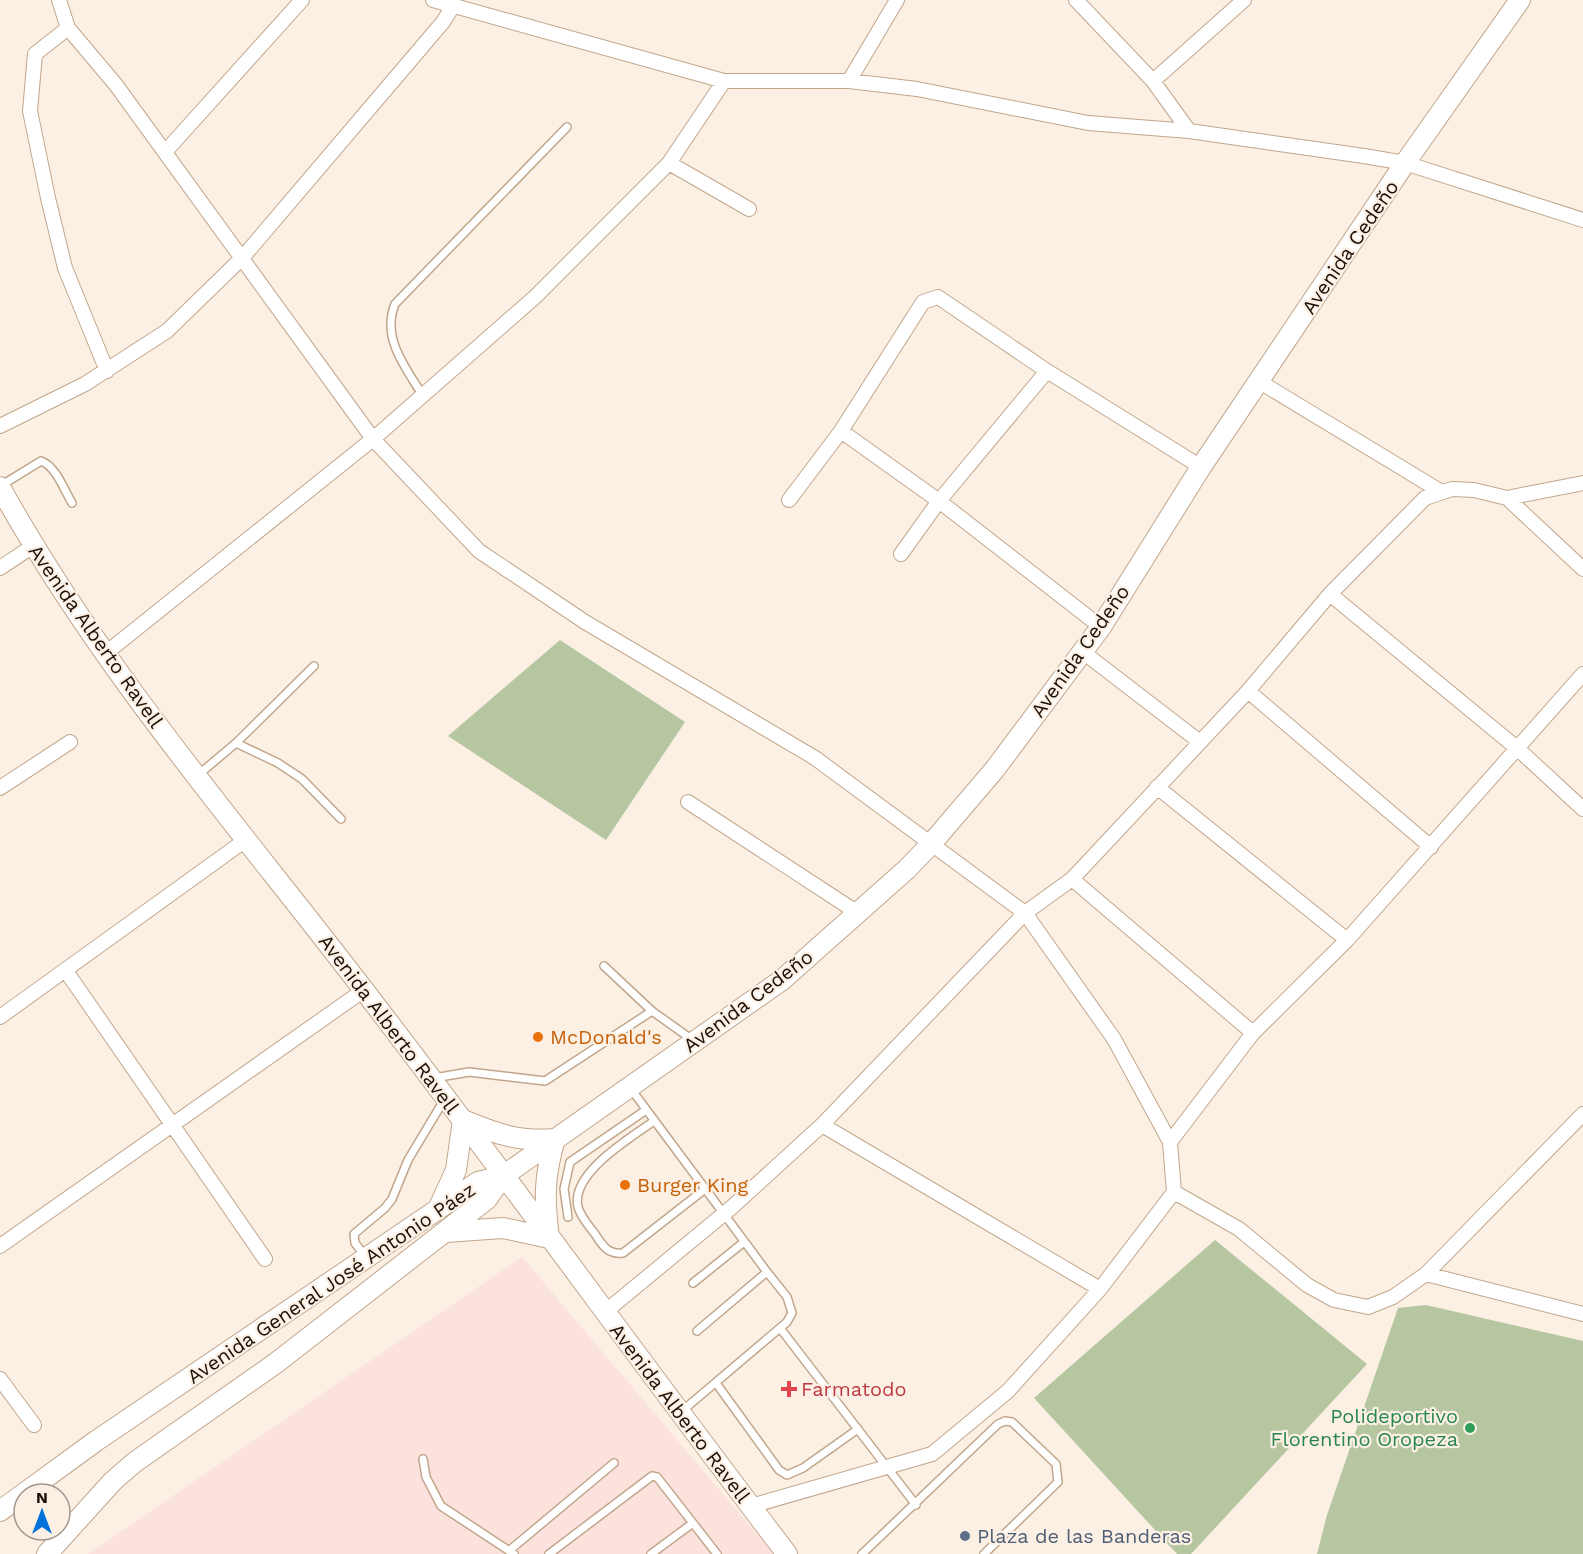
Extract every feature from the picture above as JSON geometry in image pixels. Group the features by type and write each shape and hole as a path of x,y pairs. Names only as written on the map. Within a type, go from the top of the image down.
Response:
{"street":[{"path":"59,0 68,28 116,86 243,257 374,440 479,551 585,622 815,758 1025,913 1114,1039 1170,1142 1174,1192 1100,1289 1008,1391 932,1454 751,1506"},
{"path":"165,152 302,0"},
{"path":"433,0 724,81 849,81 917,89 1088,123 1189,130 1405,163 1583,220"},
{"path":"1076,0 1153,81 1189,130"},
{"path":"1153,81 1244,0"},
{"path":"849,81 892,2"},
{"name":"Avenida Cedeño","path":"503,1176 782,980 908,869 931,844 995,769 1101,627 1201,467 1260,382 1511,3"},
{"path":"0,426 107,371 167,331 243,257 443,22 453,6"},
{"path":"68,28 35,54 30,111 65,268 107,371"},
{"path":"106,653 374,440 535,297 669,163 724,81"},
{"path":"669,163 749,209"},
{"path":"789,500 841,431 923,302 930,297 938,297 1047,371 1201,467"},
{"path":"901,554 939,501 1047,371"},
{"path":"1260,382 1440,491"},
{"path":"841,431 939,501 1101,627"},
{"path":"604,1312 723,1214 822,1125 1025,913 1072,879 1248,691 1330,594 1425,498 1440,491 1474,490 1507,498 1583,483"},
{"name":"Avenida Alberto Ravell","path":"0,487 33,546 106,653 196,777 247,839 463,1120 604,1312 787,1554"},
{"path":"1507,498 1583,569"},
{"path":"0,568 33,546"},
{"path":"1330,594 1518,749 1583,809"},
{"path":"1083,652 1200,742"},
{"path":"1170,1142 1253,1034 1347,940 1583,674"},
{"path":"1248,691 1431,847"},
{"path":"0,788 70,742"},
{"path":"1157,787 1347,940"},
{"path":"688,802 858,913"},
{"path":"0,1017 247,839"},
{"path":"1072,879 1253,1034"},
{"path":"66,971 265,1260"},
{"path":"0,1246 364,990"},
{"path":"1174,1192 1239,1229 1307,1285 1335,1300 1368,1307 1393,1297 1426,1274 1583,1114"},
{"path":"437,1211 456,1170 463,1120 506,1137 530,1141 555,1139 546,1167 544,1199 549,1238 503,1228 444,1232"},
{"path":"822,1125 1100,1289"},
{"name":"Avenida General José Antonio Páez","path":"0,1511 96,1441 478,1182 503,1176"},
{"name":"Avenida General José Antonio Páez","path":"47,1554 113,1481 135,1462 276,1363 487,1199 503,1176"},
{"path":"1426,1274 1583,1314"},
{"path":"0,1379 34,1425"}],"lane":[{"path":"423,396 392,341 389,321 395,304 567,127"},
{"path":"0,487 41,461 47,463 72,503"},
{"path":"196,777 236,743 314,666"},
{"path":"236,743 278,763 302,779 341,819"},
{"path":"604,966 652,1011 694,1041"},
{"path":"431,1078 470,1072 545,1081 652,1011"},
{"path":"629,1087 744,1242 788,1297 792,1313 780,1328 681,1413"},
{"path":"366,1258 355,1243 354,1234 392,1199 408,1160 446,1098"},
{"path":"568,1217 564,1189 570,1162 646,1110"},
{"path":"654,1121 609,1153 590,1173 582,1187 577,1199 578,1208 598,1240 608,1251 615,1254 622,1253 705,1189"},
{"path":"693,1283 744,1242"},
{"path":"697,1331 767,1272"},
{"path":"780,1328 916,1505"},
{"path":"716,1383 779,1470 787,1475 803,1468 858,1429"},
{"path":"862,1554 916,1505 998,1424 1005,1420 1012,1422 1056,1464 1058,1482 984,1554"},
{"path":"423,1459 426,1477 441,1506 512,1552 614,1463"},
{"path":"549,1554 652,1476 657,1477 717,1554"},
{"path":"651,1554 693,1523"}],"shaded area":[{"path":"522,1257 774,1554 88,1554"}],"green space":[{"path":"560,640 685,722 606,840 448,736"},
{"path":"1215,1240 1367,1364 1191,1554 1177,1554 1034,1398"},
{"name":"Polideportivo Florentino Oropeza","path":"1426,1305 1583,1341 1583,1554 1317,1554 1327,1515 1398,1308"}],"place":[{"name":"McDonald's","path":"538,1037"},
{"name":"Burger King","path":"625,1185"},
{"name":"Farmatodo","path":"789,1389"},
{"name":"Polideportivo Florentino Oropeza","path":"1470,1428"},
{"name":"Plaza de las Banderas","path":"965,1536"}]}
